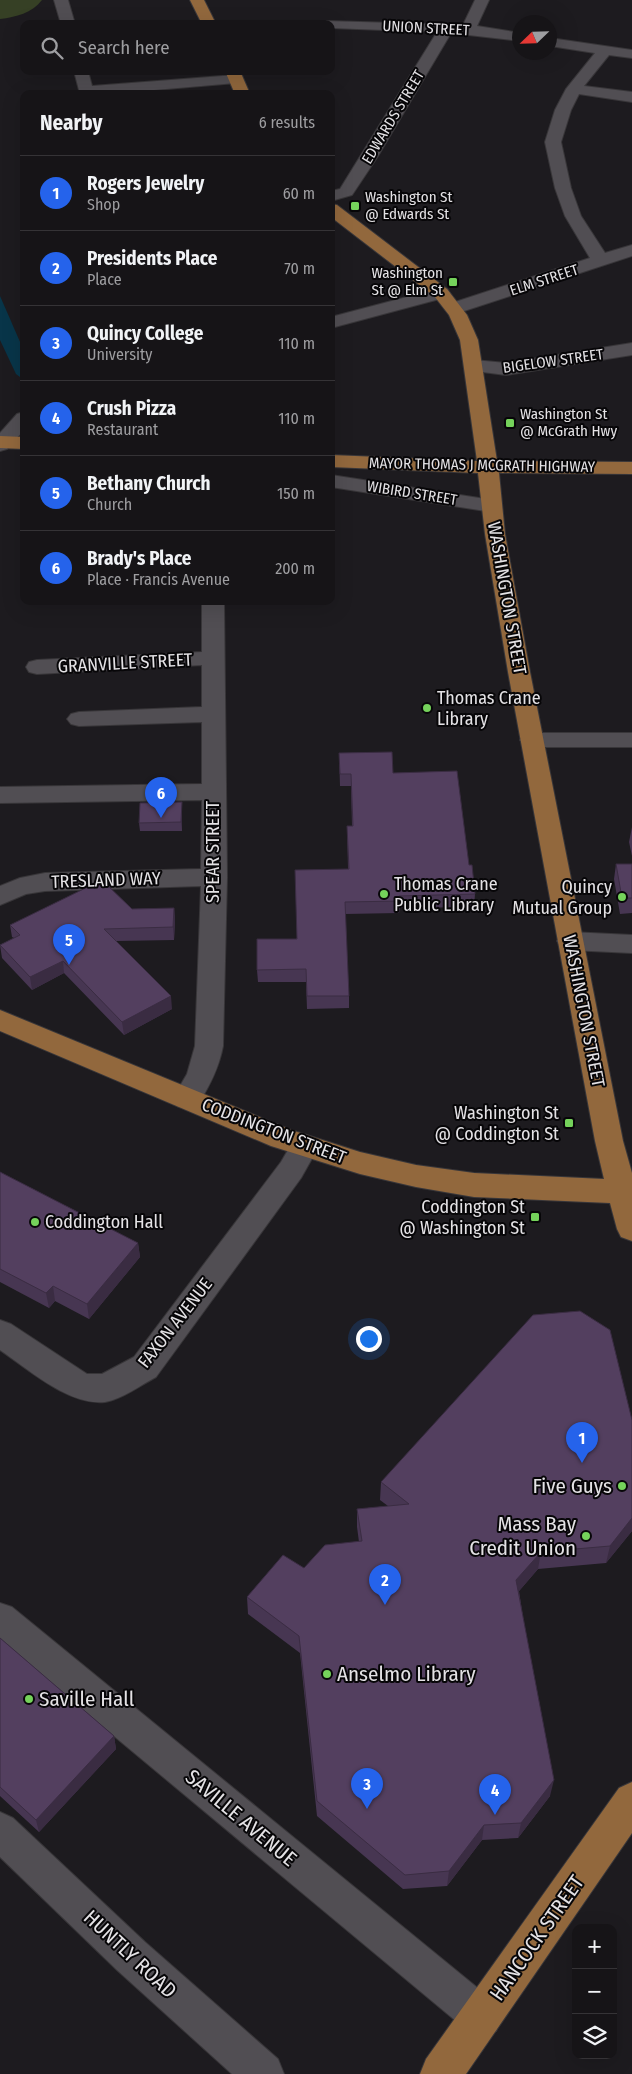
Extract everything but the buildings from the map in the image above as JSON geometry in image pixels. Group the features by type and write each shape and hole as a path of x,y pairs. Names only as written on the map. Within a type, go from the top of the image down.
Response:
{"main road":[{"path":"197,0 207,20"},
{"path":"234,75 241,90"},
{"name":"WASHINGTON STREET","path":"335,212 441,293 455,308 464,323 474,366 498,552 532,740 608,1141 626,1192"},
{"name":"MAYOR THOMAS J MCGRATH HIGHWAY","path":"335,445 487,460 632,468"},
{"name":"MAYOR THOMAS J MCGRATH HIGHWAY","path":"335,461 487,460 632,452"},
{"name":"CODDINGTON STREET","path":"0,1020 305,1146 408,1174 474,1185 626,1192"},
{"path":"626,1192 632,1229"},
{"name":"HANCOCK STREET","path":"442,2074 632,1801"}],"street":[{"path":"62,0 67,20"},
{"path":"468,30 482,0"},
{"name":"UNION STREET","path":"335,24 447,28 512,36"},
{"name":"EDWARDS STREET","path":"335,195 346,192 370,156 447,28"},
{"path":"557,43 632,54"},
{"path":"601,261 573,216 563,188 553,142 563,110 574,89 605,50"},
{"path":"82,75 86,90"},
{"path":"95,90 234,75"},
{"path":"574,89 632,97"},
{"name":"ELM STREET","path":"455,308 632,250"},
{"path":"335,322 441,293"},
{"name":"BIGELOW STREET","path":"474,366 506,369 632,349"},
{"name":"WIBIRD STREET","path":"335,482 492,506"},
{"name":"SPEAR STREET","path":"187,1098 207,1060 209,1046 214,877 213,605"},
{"name":"GRANVILLE STREET","path":"37,667 214,658"},
{"path":"79,719 214,714"},
{"path":"532,740 632,740"},
{"path":"0,795 214,792"},
{"name":"TRESLAND WAY","path":"0,896 20,887 45,882 214,877"},
{"path":"570,941 632,944"},
{"name":"FAXON AVENUE","path":"0,1332 65,1377 83,1387 105,1388 126,1378 145,1366 291,1170 305,1146"},
{"name":"SAVILLE AVENUE","path":"0,1619 482,2017"},
{"name":"HUNTLY ROAD","path":"0,1832 131,1956 263,2074"}],"green space":[{"path":"0,0 42,0 23,14 0,19"}],"water":[{"path":"0,296 20,342 20,377 16,374 0,340"}],"place":[{"name":"Washington St @ Edwards St","path":"355,206"},
{"name":"Washington St @ Elm St","path":"453,282"},
{"name":"Washington St @ McGrath Hwy","path":"510,423"},
{"name":"Thomas Crane Library","path":"427,708"},
{"name":"Brady's Place","path":"161,818"},
{"name":"Thomas Crane Public Library","path":"384,894"},
{"name":"Quincy Mutual Group","path":"622,897"},
{"name":"Bethany Church","path":"69,965"},
{"name":"Washington St @ Coddington St","path":"569,1123"},
{"name":"Coddington St @ Washington St","path":"535,1217"},
{"name":"Coddington Hall","path":"35,1222"},
{"name":"Rogers Jewelry","path":"582,1463"},
{"name":"Five Guys","path":"622,1486"},
{"name":"Mass Bay Credit Union","path":"586,1536"},
{"name":"Presidents Place","path":"385,1605"},
{"name":"Anselmo Library","path":"327,1674"},
{"name":"Saville Hall","path":"29,1699"},
{"name":"Quincy College","path":"367,1809"},
{"name":"Crush Pizza","path":"495,1815"}]}
